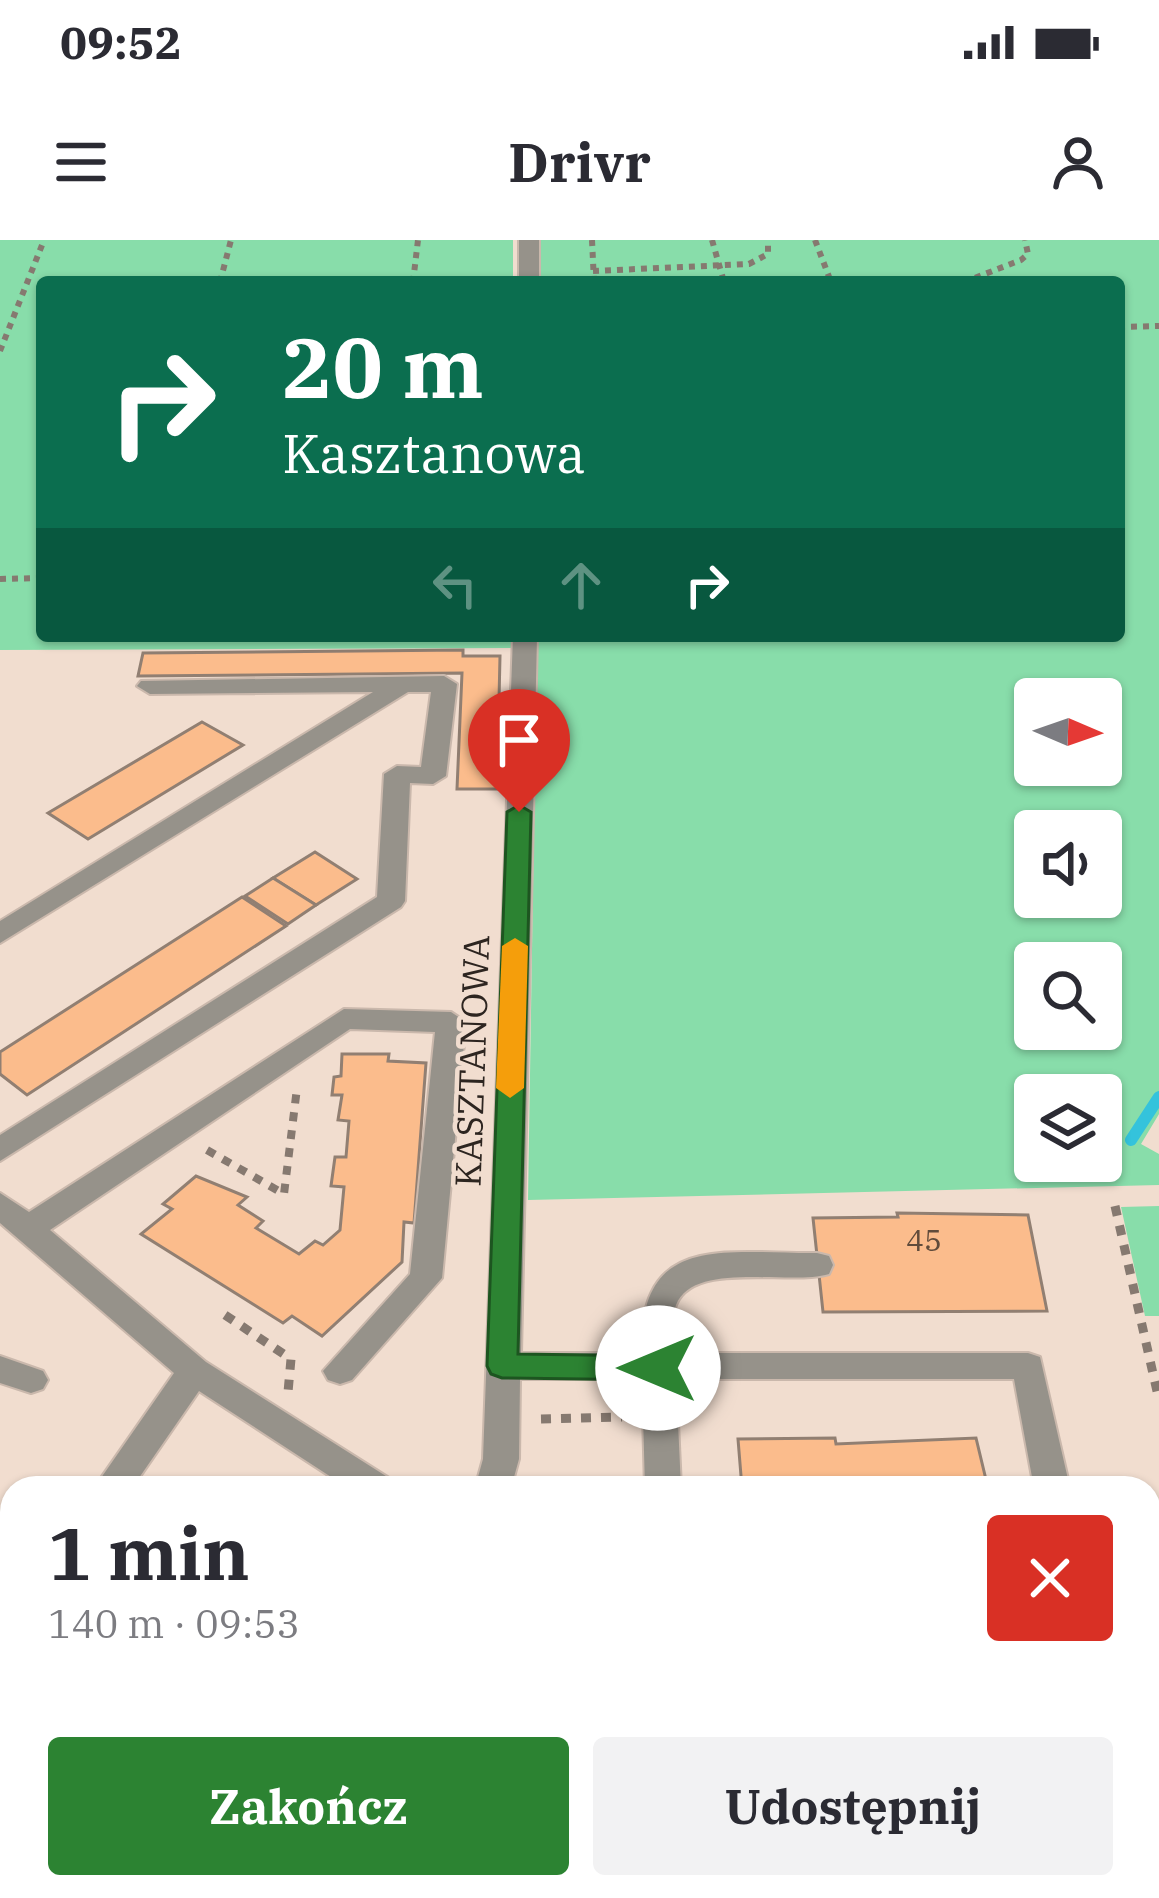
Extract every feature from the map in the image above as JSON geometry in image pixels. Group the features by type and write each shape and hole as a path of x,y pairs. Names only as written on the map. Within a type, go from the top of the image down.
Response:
{"street":[{"path":"529,240 529,276"},
{"name":"KASZTANOWA","path":"497,1476 502,1459 525,642"},
{"path":"0,934 403,683"},
{"path":"0,1150 391,901 398,774 434,776 444,684 150,686"},
{"path":"28,1229 344,1019 451,1022 426,1278 340,1371"},
{"path":"0,1205 194,1371 357,1476"},
{"path":"662,1476 657,1310 680,1274 704,1267 817,1265"},
{"path":"502,1366 1028,1366 1050,1476"},
{"path":"120,1476 194,1371"}],"path":[{"path":"0,351 44,240"},
{"path":"222,276 231,240"},
{"path":"414,276 418,240"},
{"path":"592,240 593,276"},
{"path":"712,240 722,276"},
{"path":"593,271 720,267 762,259 768,254 768,240"},
{"path":"815,240 829,276"},
{"path":"980,276 1022,260 1028,254 1024,240"},
{"path":"1125,327 1159,326"},
{"path":"0,579 36,578"},
{"path":"175,1132 284,1194 302,1048"},
{"path":"1115,1206 1159,1400"},
{"path":"569,1418 660,1416"}],"green space":[{"path":"0,240 513,240 513,276 36,276 36,642 512,642 512,648 0,650"},
{"path":"540,240 1159,240 1159,1114 1141,1144 1159,1154 1159,1185 528,1200 537,642 1125,642 1125,276 541,276"},
{"path":"1159,1206 1159,1316 1145,1316 1121,1207"}],"building":[{"path":"463,650 463,656 500,656 497,789 457,789 462,673 138,676 143,653"},
{"path":"202,722 243,745 88,839 48,813"},
{"path":"315,852 357,879 316,905 273,878"},
{"path":"273,878 316,905 288,924 245,896"},
{"path":"242,897 286,926 27,1095 0,1074 0,1052"},
{"path":"342,1054 389,1054 388,1061 426,1063 414,1223 404,1222 402,1262 322,1336 292,1316 283,1323 141,1234 172,1209 163,1204 196,1176 247,1197 238,1205 263,1221 256,1228 299,1254 315,1241 323,1245 340,1230 344,1187 331,1186 335,1157 346,1157 349,1121 338,1120 342,1095 332,1095 334,1077 341,1076"},
{"path":"897,1213 1028,1215 1047,1311 823,1312 813,1218 898,1217"},
{"path":"835,1438 836,1444 976,1438 985,1476 741,1476 738,1439"}],"waterway":[{"path":"1131,1140 1159,1097"}],"slow traffic":[{"path":"510,1088 515,946"}],"route":[{"path":"519,812 502,1366 658,1368"}]}
